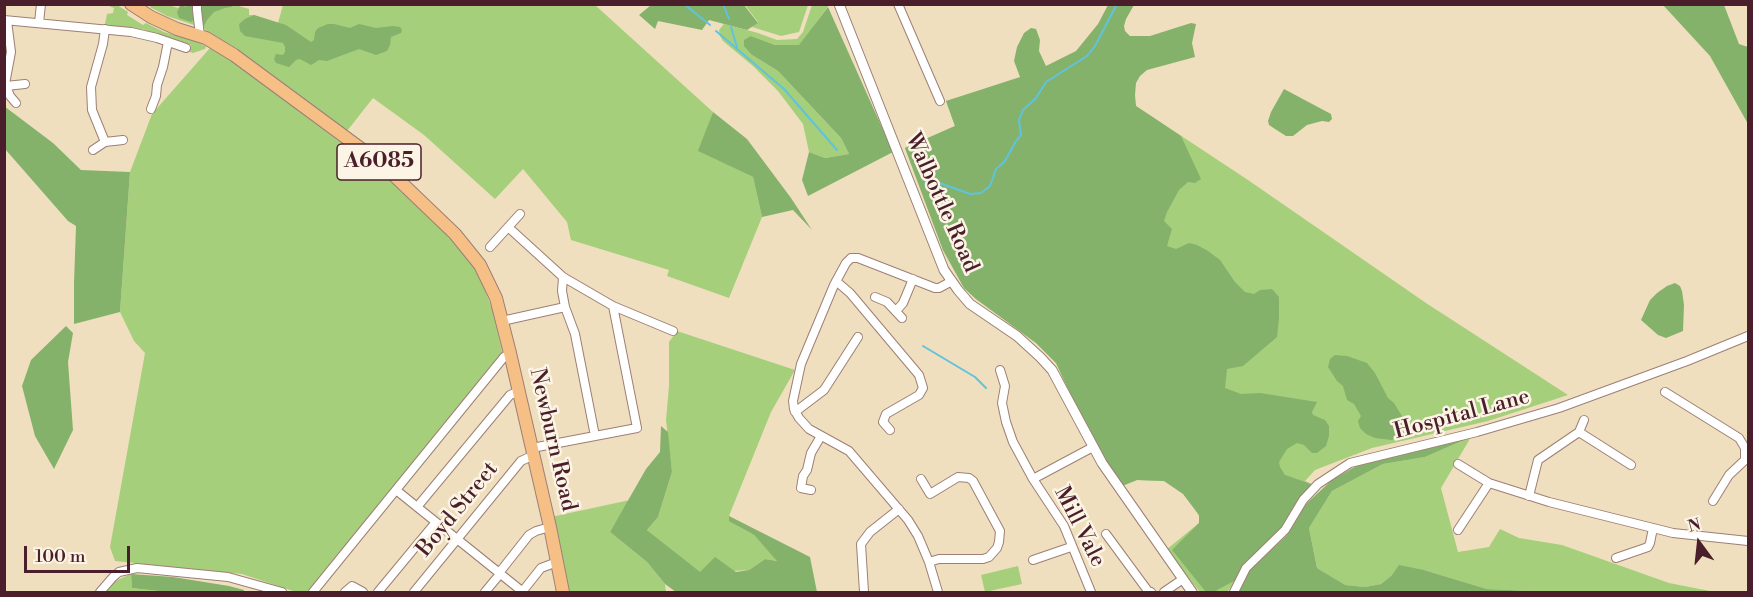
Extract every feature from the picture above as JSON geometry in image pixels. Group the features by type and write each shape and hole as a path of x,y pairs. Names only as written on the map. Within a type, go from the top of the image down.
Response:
{"main road":[{"name":"A6085","path":"132,4 151,17 200,36"},
{"name":"Newburn Road","path":"200,36 234,54 383,165 455,234 480,265 496,297 563,592"}],"street":[{"path":"39,23 41,4"},
{"path":"198,4 200,36"},
{"name":"Walbottle Road","path":"839,4 939,257 952,281 970,304 1017,336 1047,364 1077,414 1102,463 1192,592"},
{"path":"898,4 940,101"},
{"path":"16,103 5,84 11,52 6,20 131,32 186,48"},
{"path":"105,29 91,87 92,110 105,142"},
{"path":"151,109 168,42"},
{"path":"6,86 25,84"},
{"path":"93,150 105,142 123,140"},
{"path":"490,247 520,214"},
{"path":"508,227 563,277 613,306 673,331"},
{"path":"938,592 929,562 913,528 899,509 849,451 809,429 798,418 793,401 801,364 836,281 851,258 858,258 935,288 952,281"},
{"path":"563,277 562,291 565,307 575,334 595,436"},
{"path":"896,311 903,303 913,279"},
{"path":"836,281 850,292 919,375 923,388 919,395 886,414 883,422 890,430"},
{"path":"875,297 888,302 902,318"},
{"path":"533,452 637,428 613,306"},
{"path":"502,321 565,307"},
{"name":"Hospital Lane","path":"1234,592 1246,568 1285,530 1303,500 1318,484 1350,463 1477,432 1559,408 1749,336"},
{"path":"795,412 825,390 858,337"},
{"path":"313,592 504,357 510,353"},
{"name":"Mill Vale","path":"1000,370 1005,386 1002,403 1013,442 1064,526 1091,592"},
{"path":"417,507 510,395 519,391"},
{"path":"1665,393 1739,438 1745,448 1747,460 1728,475 1713,501"},
{"path":"1529,496 1538,460 1579,432 1584,420"},
{"path":"1579,432 1631,465"},
{"path":"811,490 801,488 803,476 807,470 811,453 821,436"},
{"name":"Mill Vale","path":"1034,479 1093,447"},
{"name":"Boyd Street","path":"414,592 521,461 533,452"},
{"path":"1458,464 1489,483 1529,496 1673,533 1749,541"},
{"path":"921,479 930,494 958,477 969,477 1000,531 997,548 983,559 929,562"},
{"path":"1458,530 1489,483"},
{"path":"396,490 499,574 525,591 542,568 557,562"},
{"path":"864,592 860,549 862,540 899,509"},
{"path":"378,592 436,522"},
{"path":"485,592 529,536 536,531 550,527"},
{"path":"1616,558 1648,547 1653,528"},
{"path":"1106,534 1150,592"},
{"path":"1033,560 1071,547"},
{"path":"100,592 119,572 136,568 227,577 282,592"},
{"path":"1164,592 1183,579"},
{"path":"345,592 352,586 363,592"}],"green space":[{"path":"109,5 117,5 128,12 127,15 143,25 146,23 164,32 195,41 206,46 205,49 193,53 190,52 191,45 149,33 146,30 133,28 126,30 125,27 106,26 107,14 113,13 114,8"},
{"path":"169,5 178,8 180,5 196,5 197,26 167,16 150,7"},
{"path":"181,5 186,7 194,5 194,19 191,22 179,18 177,12"},
{"path":"199,5 239,5 249,9 249,15 278,23 283,5 595,5 713,112 699,151 753,177 762,217 729,298 667,276 669,270 571,240 567,222 523,169 495,199 424,135 373,98 347,131 236,48 199,25"},
{"path":"201,5 234,5 214,12 204,26"},
{"path":"651,5 744,5 758,23 747,30 709,20 702,30 658,21 655,29 639,15"},
{"path":"745,5 808,5 799,32 781,36 752,27 758,22"},
{"path":"812,5 829,5 799,46 775,45 751,36 752,55 778,71 841,138 849,154 825,158 809,152 803,124 778,91 723,41 719,30 724,24 777,40 797,39 803,32"},
{"path":"1108,5 1134,5 1124,26 1130,36 1150,36 1191,23 1196,24 1192,43 1195,57 1147,70 1136,83 1135,95 1136,106 1181,136 1201,179 1195,183 1188,182 1179,190 1167,212 1164,221 1172,229 1167,246 1176,249 1189,243 1197,245 1220,260 1245,292 1254,294 1260,290 1272,289 1279,297 1277,337 1243,366 1227,369 1225,388 1241,394 1260,393 1317,402 1312,412 1313,415 1325,420 1329,426 1326,446 1317,453 1312,453 1304,445 1297,443 1287,449 1279,462 1285,475 1314,485 1284,527 1236,580 1216,592 1206,592 1172,550 1199,523 1199,515 1183,494 1164,481 1137,480 1122,486 1088,432 1056,363 1036,343 964,288 943,250 905,148 955,126 946,101 1020,77 1014,61 1017,47 1024,33 1031,28 1036,29 1040,40 1039,51 1046,66 1076,51 1098,24"},
{"path":"1663,5 1724,5 1739,44 1748,47 1748,124 1710,56"},
{"path":"828,7 893,152 808,196 802,180 809,152 825,158 849,154 841,138 778,71 752,55 744,46 744,40 751,36 775,45 799,45"},
{"path":"254,15 286,25 311,42 318,28 328,24 350,28 359,24 376,28 393,26 400,27 402,30 401,33 391,37 387,51 376,55 359,49 327,61 319,60 311,65 300,59 296,60 289,67 276,63 274,59 276,54 283,55 285,52 283,43 245,36 240,31 239,24"},
{"path":"210,48 233,62 396,184 445,233 477,269 492,309 503,355 308,592 296,592 242,574 115,561 110,547 145,353 134,341 120,312 130,172 152,114"},
{"path":"1060,60 1133,104 1426,303 1568,395 1488,421 1372,448 1315,470 1305,481 1314,485 1227,592 1200,592 1166,550 1199,523 1196,511 1183,493 1164,481 1137,480 1122,486 1088,432 1056,363 1036,343 964,288 943,250 905,148 955,126 946,101 1012,81"},
{"path":"1284,89 1331,114 1332,119 1329,122 1322,121 1307,125 1293,136 1286,136 1269,125 1268,121"},
{"path":"4,106 53,143 81,170 130,172 120,312 74,324 76,226 68,221 5,149"},
{"path":"713,112 747,139 812,230 793,210 762,217 753,177 698,151"},
{"path":"1675,283 1682,291 1683,331 1666,338 1658,335 1641,320 1650,300 1667,286"},
{"path":"66,326 73,333 68,362 73,430 54,469 35,436 22,386 31,360"},
{"path":"677,331 795,370 771,412 729,516 740,527 754,535 778,561 765,559 749,570 700,573 647,530 658,517 672,472 666,420 669,342"},
{"path":"1335,355 1347,356 1367,363 1375,373 1388,398 1394,403 1405,421 1401,431 1392,440 1375,438 1360,428 1358,421 1361,416 1354,404 1347,400 1343,386 1328,367 1330,359"},
{"path":"661,426 668,432 672,472 658,517 647,530 700,572 715,557 736,572 749,570 765,559 777,561 754,535 729,521 729,516 810,557 817,592 676,592 665,584 647,562 610,532 646,469 660,452"},
{"path":"1471,437 1441,488 1458,552 1489,547 1500,529 1519,538 1562,545 1669,583 1715,592 1531,592 1487,589 1424,570 1392,575 1381,584 1365,587 1344,585 1317,568 1309,528 1332,491 1383,464 1425,457"},
{"path":"1471,437 1425,457 1383,464 1332,491 1309,528 1317,568 1345,585 1365,587 1381,584 1399,565 1487,589 1531,592 1238,592 1248,572 1286,536 1306,504 1332,480 1358,465"},
{"path":"630,500 610,532 647,562 665,584 666,592 565,592 551,517"},
{"path":"1018,566 1022,584 985,592 981,575"},
{"path":"131,574 132,588 167,592 104,592 115,581"},
{"path":"131,574 173,577 229,586 244,590 244,592 167,592 132,588"}],"waterway":[{"path":"684,4 710,25"},
{"path":"723,4 729,19"},
{"path":"925,183 934,181 970,194 981,193 990,186 996,169 1005,161 1021,135 1019,120 1023,110 1036,98 1046,82 1087,56 1095,46 1117,4"},
{"path":"731,27 737,47"},
{"path":"716,31 784,89 837,150"},
{"path":"923,346 975,377 986,388"}]}
